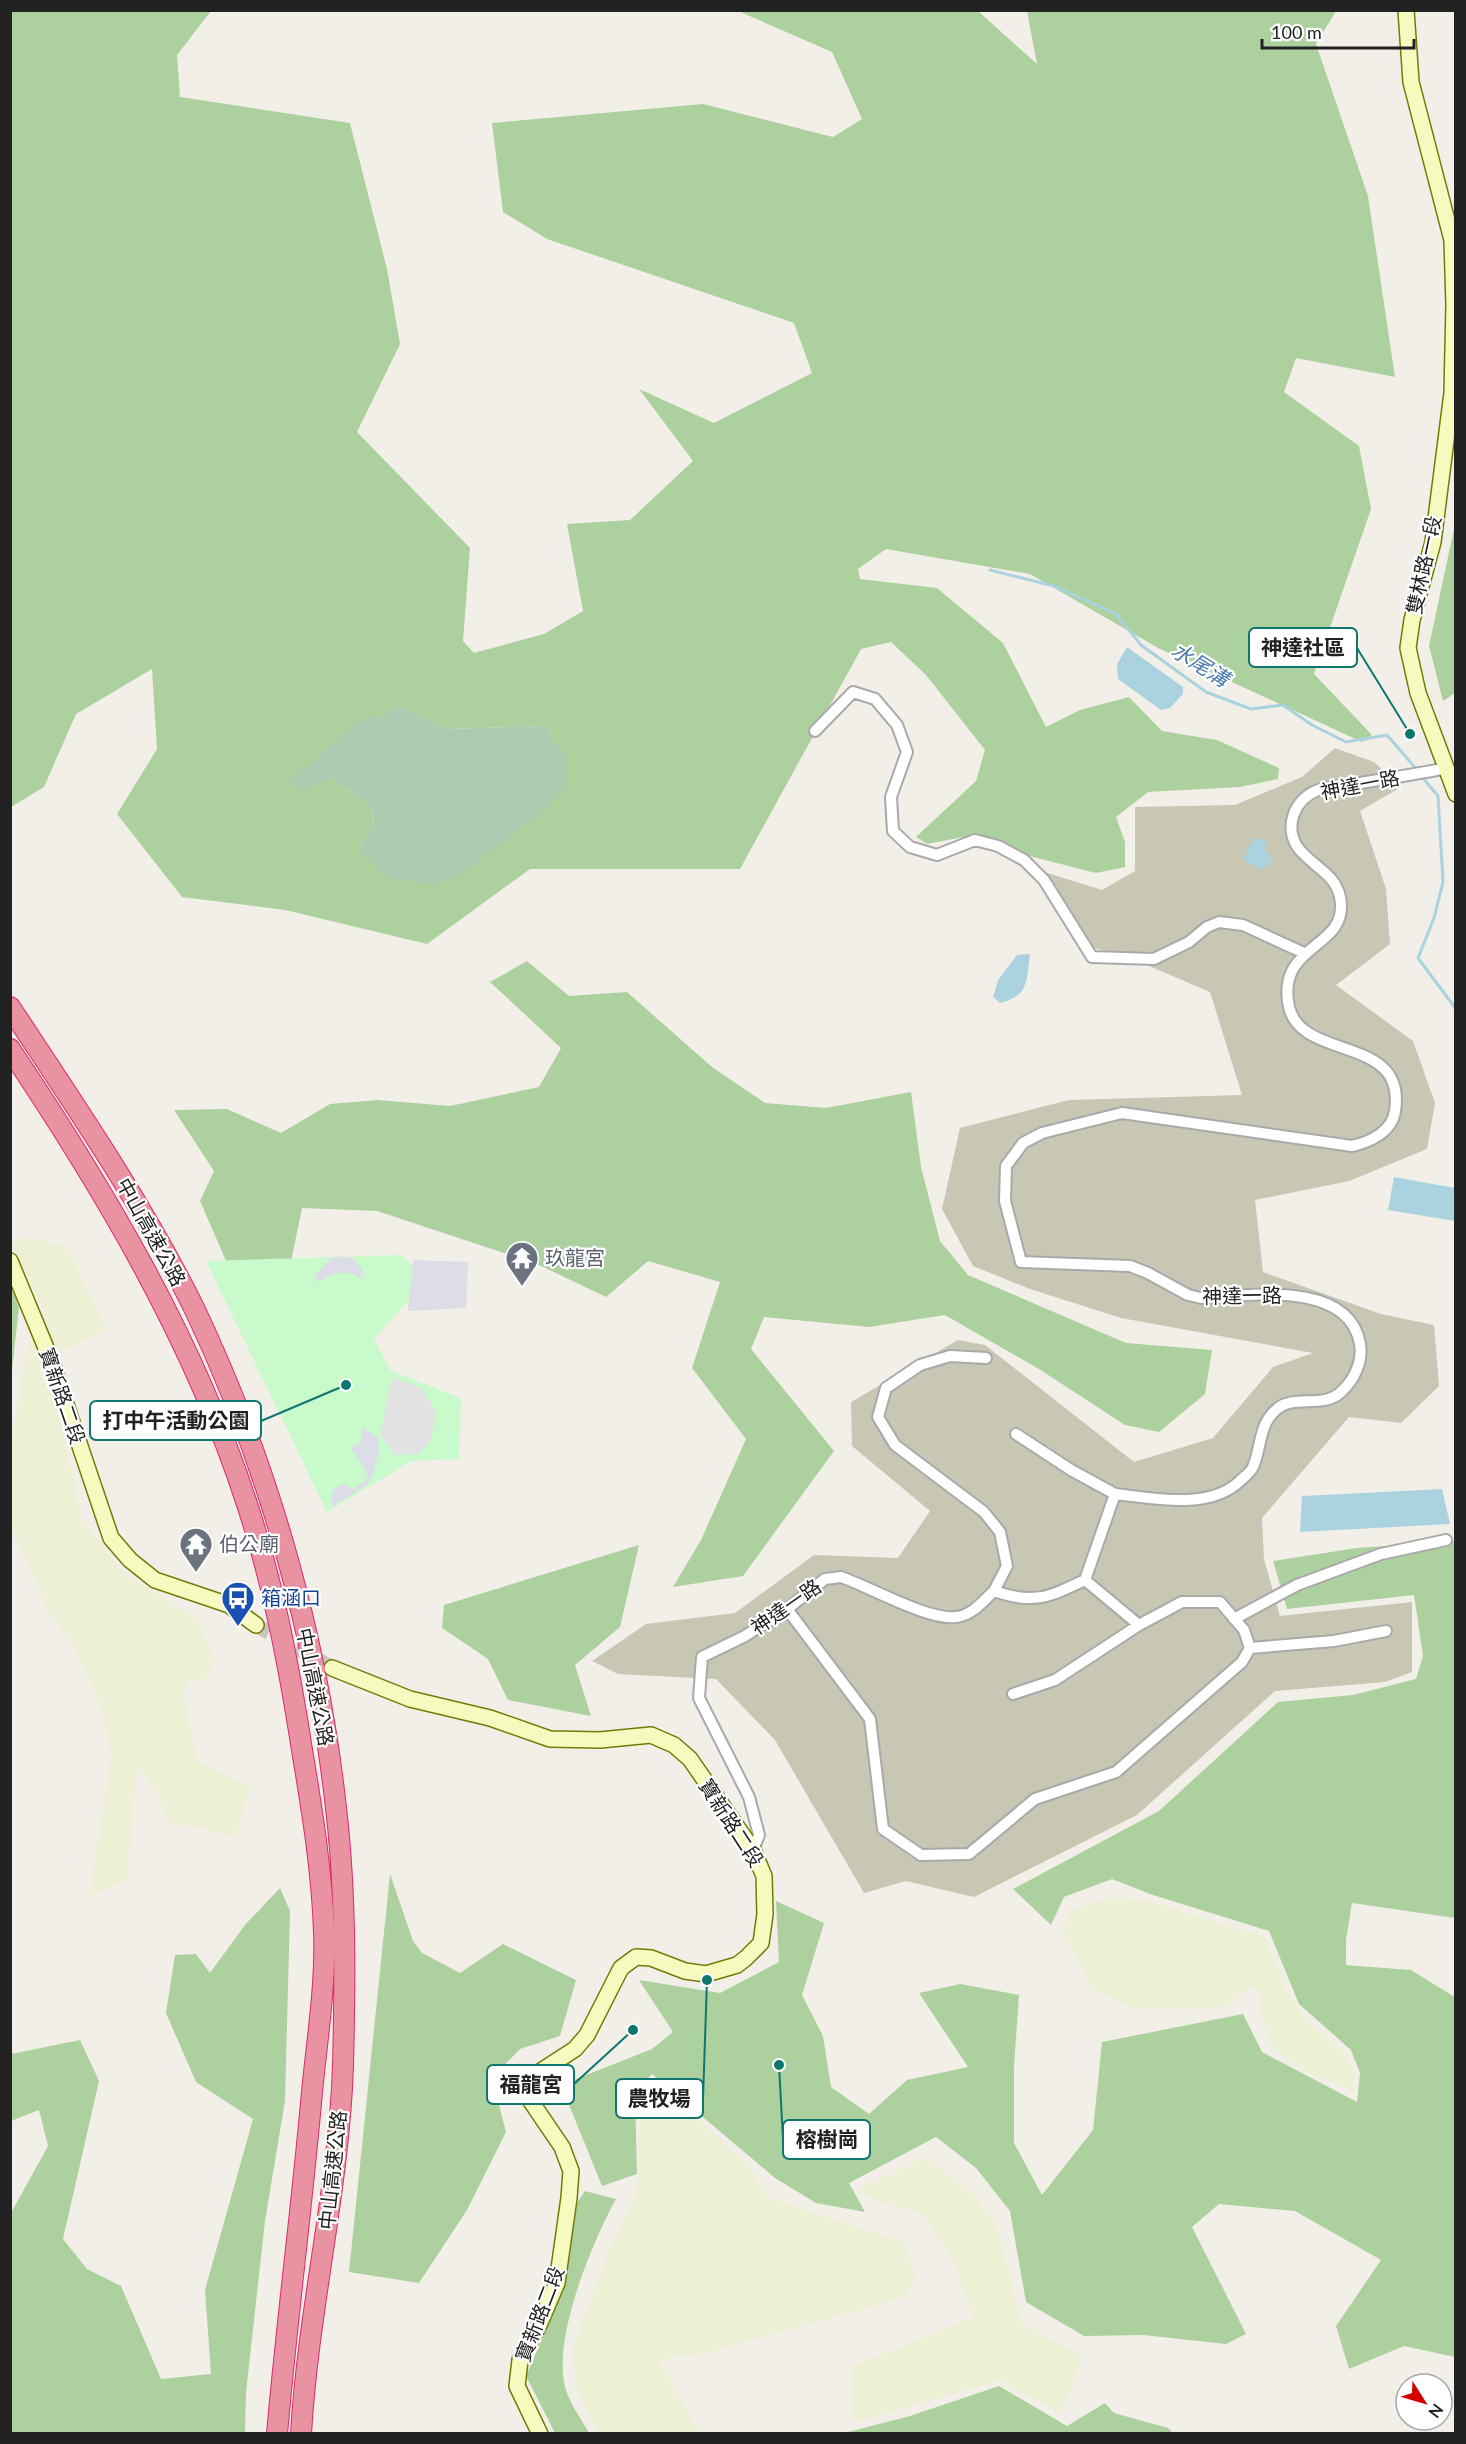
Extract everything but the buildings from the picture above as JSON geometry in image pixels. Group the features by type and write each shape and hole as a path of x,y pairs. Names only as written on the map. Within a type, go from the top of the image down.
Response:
{"highway":[{"name":"中山高速公路","path":"10,1007 114,1166 193,1308 215,1356 273,1507 318,1695 338,1819 344,1934 343,2069 335,2162 301,2433"},
{"name":"中山高速公路","path":"10,1049 105,1196 178,1335 227,1448 246,1501 268,1576 290,1676 315,1843 324,1934 311,2109 277,2433"}],"street":[{"name":"雙林路一段","path":"1406,10 1411,82 1452,240 1454,305 1454,393 1433,542 1412,620 1408,648 1418,693 1448,768 1455,794"},
{"path":"815,731 854,692 875,699 897,725 907,752 891,797 892,831 910,847 937,855 975,840 998,846 1024,860 1044,880 1092,957 1154,959 1189,942 1207,927 1220,922 1243,925 1304,953"},
{"name":"神達一路","path":"1115,1494 1165,1499 1212,1497 1231,1490 1253,1468 1263,1425 1278,1408 1295,1403 1318,1403 1338,1395 1350,1383 1356,1373 1361,1352 1358,1332 1330,1306 1303,1295 1201,1298 1188,1295 1130,1266 1021,1262 1005,1201 1006,1166 1023,1143 1042,1132 1122,1113 1352,1146 1367,1143 1379,1135 1395,1115 1396,1103 1394,1084 1384,1069 1371,1059 1309,1034 1299,1026 1290,1008 1288,986 1293,969 1304,953 1336,927 1341,906 1337,886 1294,841 1290,823 1296,807 1317,790 1448,768"},
{"name":"寶新路二段","path":"10,1261 51,1360 111,1538 130,1560 155,1580 229,1605 256,1625"},
{"path":"986,1358 950,1356 920,1365 886,1388 878,1417 895,1445 984,1512 1000,1532 1007,1566 994,1591 1028,1600 1048,1598 1085,1580 1115,1494 1071,1470 1016,1434"},
{"path":"1234,1619 1297,1585 1381,1554 1446,1540"},
{"name":"神達一路","path":"753,1850 759,1835 749,1797 699,1698 702,1657 745,1636 787,1609 825,1579 841,1577 934,1616 957,1617 974,1610 994,1591"},
{"path":"1085,1580 1139,1624"},
{"path":"787,1609 870,1719 883,1829 921,1855 969,1854 1035,1799 1116,1772 1242,1662 1250,1648 1244,1630 1220,1602 1182,1602 1139,1624 1055,1680 1013,1694"},
{"path":"1250,1648 1334,1641 1386,1631"},
{"name":"寶新路二段","path":"332,1668 410,1699 490,1718 550,1739 600,1740 651,1736 674,1745 690,1759 753,1850 764,1876 765,1914 761,1943 737,1965 706,1974 686,1971 651,1958 636,1957 621,1968 587,2035 574,2049 541,2071 531,2084 530,2100 562,2147 571,2171 558,2276 539,2325 520,2360 517,2385 540,2433"}],"shaded area":[{"path":"1335,748 1374,762 1401,787 1360,811 1386,889 1390,944 1336,985 1413,1041 1435,1103 1427,1149 1349,1181 1255,1200 1263,1272 1381,1314 1434,1325 1439,1386 1401,1423 1349,1417 1262,1518 1264,1559 1280,1616 1412,1602 1412,1672 1385,1682 1275,1691 1137,1815 974,1897 906,1881 864,1893 775,1740 716,1679 618,1674 592,1661 646,1624 735,1613 814,1555 898,1558 930,1511 852,1446 851,1402 958,1340 985,1345 1134,1462 1213,1438 1273,1367 1313,1353 1121,1318 1030,1289 973,1266 942,1209 960,1128 1069,1100 1242,1095 1210,992 1142,963 1076,942 1041,871 1102,890 1135,871 1135,807 1235,805 1302,777"},
{"path":"25,1237 67,1246 108,1331 41,1359 54,1395 82,1518 123,1573 199,1620 215,1662 206,1678 189,1682 183,1693 197,1760 251,1787 236,1837 188,1825 172,1827 154,1787 137,1768 127,1880 89,1896 111,1756 102,1710 72,1643 50,1615 11,1526 11,1445 28,1343 44,1311 12,1246"},
{"path":"343,1256 353,1259 362,1269 364,1280 351,1273 336,1273 318,1282 315,1276 331,1258"},
{"path":"413,1260 468,1262 466,1308 408,1311"},
{"path":"392,1377 422,1389 436,1412 431,1440 418,1454 395,1455 380,1436"},
{"path":"363,1427 378,1438 379,1451 373,1475 367,1485 332,1507 331,1495 335,1488 342,1484 354,1489 369,1477 351,1448 360,1443"},
{"path":"1110,1897 1144,1900 1265,1937 1287,1991 1302,2015 1345,2054 1354,2073 1354,2092 1306,2072 1271,2047 1260,2009 1261,1996 1251,1986 1226,2007 1134,2009 1092,1988 1062,1933 1071,1910"},
{"path":"653,2079 751,2168 766,2197 906,2243 915,2278 906,2297 710,2352 659,2360 694,2424 705,2433 598,2433 577,2389 572,2349 611,2246 637,2190 641,2093"},
{"path":"926,2157 973,2194 998,2228 1021,2323 1083,2356 1061,2414 999,2380 854,2423 852,2367 973,2317 952,2258 921,2214 883,2203 857,2190"}],"green space":[{"path":"11,11 211,11 177,55 180,97 350,123 387,269 400,344 357,432 470,548 463,641 474,653 544,634 583,611 567,524 630,520 693,461 639,389 714,423 812,373 794,323 547,239 503,212 492,123 703,104 833,137 862,119 832,52 738,11 978,11 1037,64 1027,11 1336,11 1316,44 1368,196 1395,377 1296,358 1284,392 1359,446 1371,509 1314,674 1372,735 1362,742 1158,648 1030,574 886,549 858,569 860,579 937,588 1003,643 1046,727 1080,710 1129,697 1162,731 1217,740 1279,768 1278,779 1240,787 1148,792 1116,817 1125,842 1125,867 1096,873 1014,852 974,835 927,844 916,837 976,781 985,750 926,675 891,642 861,649 740,869 530,869 427,944 285,910 182,897 117,814 157,749 152,669 76,714 44,787 11,807","holes":["398,706 448,729 546,726 552,740 565,754 359,850 374,825 372,807 332,778 363,719 384,717"]},
{"path":"1455,524 1455,693 1443,701 1429,646"},
{"path":"398,706 448,729 546,726 552,740 565,753 565,787 544,810 460,875 435,884 388,878 359,850 374,825 372,807 332,778 303,791 288,783 363,718 384,717"},
{"path":"527,961 569,996 627,992 712,1067 765,1103 826,1108 911,1092 921,1167 940,1241 968,1275 1126,1343 1212,1350 1205,1394 1159,1432 1125,1425 1039,1369 945,1315 869,1327 764,1317 751,1349 834,1451 743,1576 673,1587 701,1540 746,1439 692,1368 720,1282 648,1261 606,1297 537,1264 377,1211 302,1208 290,1266 227,1263 200,1201 214,1171 174,1110 227,1109 281,1133 330,1104 377,1100 450,1106 539,1087 561,1048 490,982"},
{"path":"401,1255 414,1267 412,1297 374,1339 391,1371 461,1398 459,1459 412,1461 327,1512 206,1261"},
{"path":"11,1285 19,1307 11,1380"},
{"path":"1455,1541 1455,1918 1352,1903 1346,1940 1346,1965 1411,1970 1453,1996 1455,1994 1455,2357 1404,2346 1349,2369 1336,2326 1381,2260 1295,2211 1219,2204 1192,2227 1246,2334 1226,2344 1143,2335 1084,2336 1026,2302 1010,2211 976,2168 936,2137 849,2183 865,2212 816,2203 775,2178 652,2074 635,2093 637,2174 602,2186 561,2085 652,2049 673,2032 639,1980 720,1993 779,1962 776,1901 824,1923 802,1995 823,2036 831,2087 869,2114 907,2080 968,2067 919,1993 960,1984 1019,1995 1014,2066 1014,2143 1042,2195 1093,2130 1102,2042 1243,2014 1262,2052 1357,2102 1360,2073 1351,2050 1299,2004 1269,1931 1153,1895 1112,1879 1064,1897 1051,1925 1013,1889 1159,1811 1278,1702 1353,1695 1416,1679 1423,1656 1414,1595 1287,1609 1273,1561 1357,1548"},
{"path":"639,1545 620,1627 575,1665 591,1716 508,1700 488,1659 442,1628 444,1605"},
{"path":"390,1874 413,1941 422,1953 460,1973 503,1944 576,1980 560,2036 520,2049 492,2078 506,2132 467,2210 419,2283 349,2272"},
{"path":"280,1888 290,1911 285,2101 265,2221 246,2393 245,2433 11,2433 11,2213 48,2146 39,2110 11,2121 11,2054 80,2040 99,2081 63,2239 87,2269 121,2286 161,2379 211,2374 205,2290 253,2119 196,2082 166,2013 175,1955 196,1954 210,1973 245,1925"},
{"path":"585,2191 616,2199 585,2267 568,2322 564,2348 563,2372 567,2393 589,2433 555,2433 526,2376 561,2295 576,2204"},
{"path":"999,2386 1067,2426 1105,2403 1114,2413 1168,2428 1173,2433 844,2433 910,2416"}],"water":[{"path":"1127,647 1183,687 1183,694 1170,708 1161,710 1118,679 1117,664"},
{"path":"1255,838 1265,840 1265,849 1273,860 1268,866 1258,869 1243,859"},
{"path":"1030,954 1027,979 1022,991 1010,1000 1000,1003 993,997 998,980 1017,955"},
{"path":"1394,1177 1455,1188 1455,1221 1388,1210"},
{"path":"1442,1489 1450,1524 1300,1532 1302,1496"}],"waterway":[{"name":"水尾溝","path":"990,570 1054,586 1116,614 1141,645 1206,692 1251,709 1283,705 1312,725 1346,742 1387,735 1418,771"},
{"name":"水尾溝","path":"1422,777 1438,796 1443,882 1434,918 1418,958 1456,1009"}],"tunnel":[{"path":"256,1625 332,1668"}],"place":[{"name":"神達社區","path":"1410,734"},
{"name":"玖龍宮","path":"522,1287"},
{"name":"打中午活動公園","path":"346,1385"},
{"name":"伯公廟","path":"196,1573"},
{"name":"箱涵口","path":"238,1627"},
{"name":"農牧場","path":"707,1980"},
{"name":"福龍宮","path":"633,2030"},
{"name":"榕樹崗","path":"779,2065"}]}
